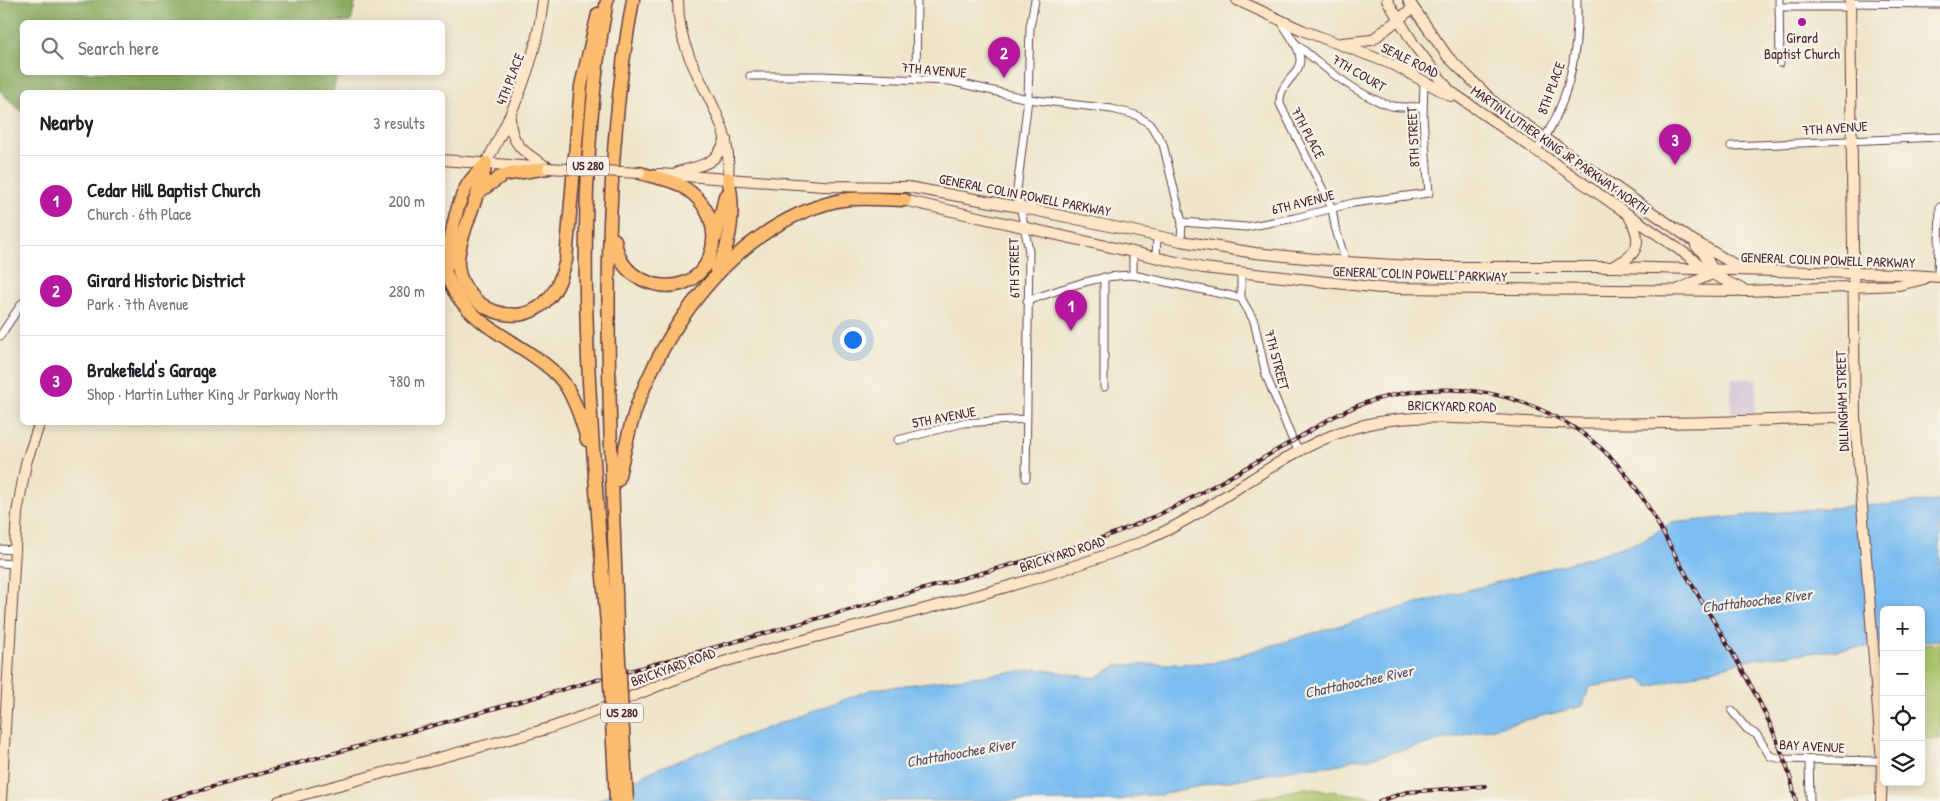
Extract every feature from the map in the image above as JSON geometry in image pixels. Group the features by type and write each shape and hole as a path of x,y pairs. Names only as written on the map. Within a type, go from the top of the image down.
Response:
{"highway":[{"path":"486,164 479,192 460,248 458,265 462,282 472,297 485,308 518,315 535,310 549,299 559,285 566,260 581,86 591,36 602,0"},
{"name":"US 280","path":"607,0 592,98 586,199 585,308 595,476 612,625 627,801"},
{"name":"US 280","path":"616,801 612,625 614,505 609,272 618,107 632,0"},
{"path":"446,277 448,245 460,205 470,181 486,164"},
{"path":"479,192 503,175 548,168"},
{"path":"640,173 679,184 694,195 710,217 715,241"},
{"path":"611,212 616,251 626,269 654,285 671,286 688,281 701,271 711,256 728,178"},
{"path":"614,505 626,440 639,400 656,361 723,258 728,239 732,193 728,178"},
{"path":"703,290 728,264 764,233 801,212 840,200 906,200"},
{"path":"445,272 458,300 476,317 546,364 564,382 582,420 595,476"}],"main road":[{"name":"4TH PLACE","path":"486,164 522,92 535,52 543,0"},
{"path":"678,0 678,15 688,55 726,138 730,158 728,178"},
{"name":"SEALE ROAD","path":"1237,0 1281,22 1394,65 1474,109"},
{"name":"MARTIN LUTHER KING JR PARKWAY NORTH","path":"1387,0 1415,46 1450,91 1710,271 1747,291"},
{"name":"SEALE ROAD","path":"1331,42 1348,44 1372,40 1398,18 1410,4"},
{"name":"MARTIN LUTHER KING JR PARKWAY NORTH","path":"1410,4 1437,43 1471,81 1509,114 1689,238 1747,271"},
{"name":"DILLINGHAM STREET","path":"1850,4 1855,417 1880,741"},
{"path":"510,117 511,134 516,144 524,152 548,168"},
{"path":"667,175 711,161 720,153 726,138"},
{"name":"GENERAL COLIN POWELL PARKWAY","path":"445,160 728,178 823,186 908,187 1019,207 1181,241 1255,253 1346,262 1427,267 1612,267 1710,271 1899,274 1936,277"},
{"name":"GENERAL COLIN POWELL PARKWAY","path":"823,186 906,200 1156,258 1241,274 1330,284 1406,290 1747,291 1899,285 1936,277"},
{"path":"1612,267 1626,261 1636,251 1638,241 1634,226 1623,210 1628,196"},
{"path":"1674,291 1710,271 1705,255 1689,238"},
{"name":"BRICKYARD ROAD","path":"279,801 543,730 575,720 701,669 986,591 1116,551 1178,524 1299,450 1345,430 1394,419 1419,418 1557,423 1855,417"},
{"path":"1,801 15,550 21,488 26,462 39,425"},
{"name":"DILLINGHAM STREET","path":"1882,786 1882,801"}],"street":[{"path":"916,79 917,0"},
{"name":"6TH STREET","path":"1026,478 1029,251 1017,190 1028,99 1030,27 1034,0"},
{"name":"8TH PLACE","path":"1536,151 1545,138 1567,92 1572,76 1578,42 1577,0"},
{"path":"1780,62 1779,4 1940,4"},
{"name":"7TH PLACE","path":"1281,22 1298,52 1300,65 1285,83 1279,96 1280,104 1332,208 1335,227 1346,262"},
{"name":"7TH COURT","path":"1291,40 1321,65 1364,93 1392,106 1423,107"},
{"name":"7TH AVENUE","path":"750,76 950,81 1028,99 1112,109 1142,118 1155,130 1163,144 1182,222"},
{"name":"8TH STREET","path":"1424,80 1423,107 1429,193"},
{"name":"7TH AVENUE","path":"1731,146 1851,139 1940,137"},
{"name":"6TH AVENUE","path":"1182,222 1246,228 1332,208 1429,193"},
{"path":"1936,277 1940,207"},
{"path":"1181,241 1182,222"},
{"path":"1156,236 1156,258"},
{"path":"1133,275 1134,252"},
{"name":"7TH STREET","path":"1241,274 1241,298 1254,322 1270,387 1299,450"},
{"path":"1028,301 1104,277 1133,275 1241,298"},
{"path":"1104,277 1104,387"},
{"path":"0,336 20,306"},
{"name":"5TH AVENUE","path":"898,440 963,424 1026,419"},
{"path":"0,549 15,550"},
{"path":"0,563 15,564"},
{"name":"BAY AVENUE","path":"1732,712 1747,729 1757,735 1770,756 1782,759 1880,761"},
{"path":"1809,760 1810,801"}],"shaded area":[{"path":"1732,378 1757,379 1755,414 1731,413"}],"green space":[{"path":"0,0 356,0 351,20 20,20 20,75 337,75 334,90 20,90 20,110 0,91"},
{"path":"1940,644 1940,739 1925,739 1925,645"},
{"path":"1306,788 1403,801 1245,801"}],"water":[{"name":"Chattahoochee River","path":"1940,501 1940,640 1925,641 1925,606 1880,606 1880,645 1751,659 1650,687 1639,679 1589,687 1583,706 1366,759 1355,759 1339,765 1301,768 1179,790 1161,795 1141,795 1117,801 598,801 656,769 873,689 1038,669 1095,678 1117,665 1212,663 1386,612 1584,559 1641,541 1671,523 1815,509"}],"railway":[{"path":"162,801 1082,545 1134,526 1180,504 1229,478 1329,419 1357,406 1381,398 1429,390 1478,392 1502,396 1525,403 1571,426 1602,449 1622,470 1641,495 1763,709 1777,739 1796,801"},
{"path":"1379,801 1407,792 1485,786"}],"place":[{"name":"Girard Baptist Church","path":"1802,22"},
{"name":"Girard Historic District","path":"1004,78"},
{"name":"Brakefield's Garage","path":"1675,165"},
{"name":"Cedar Hill Baptist Church","path":"1071,331"}]}
